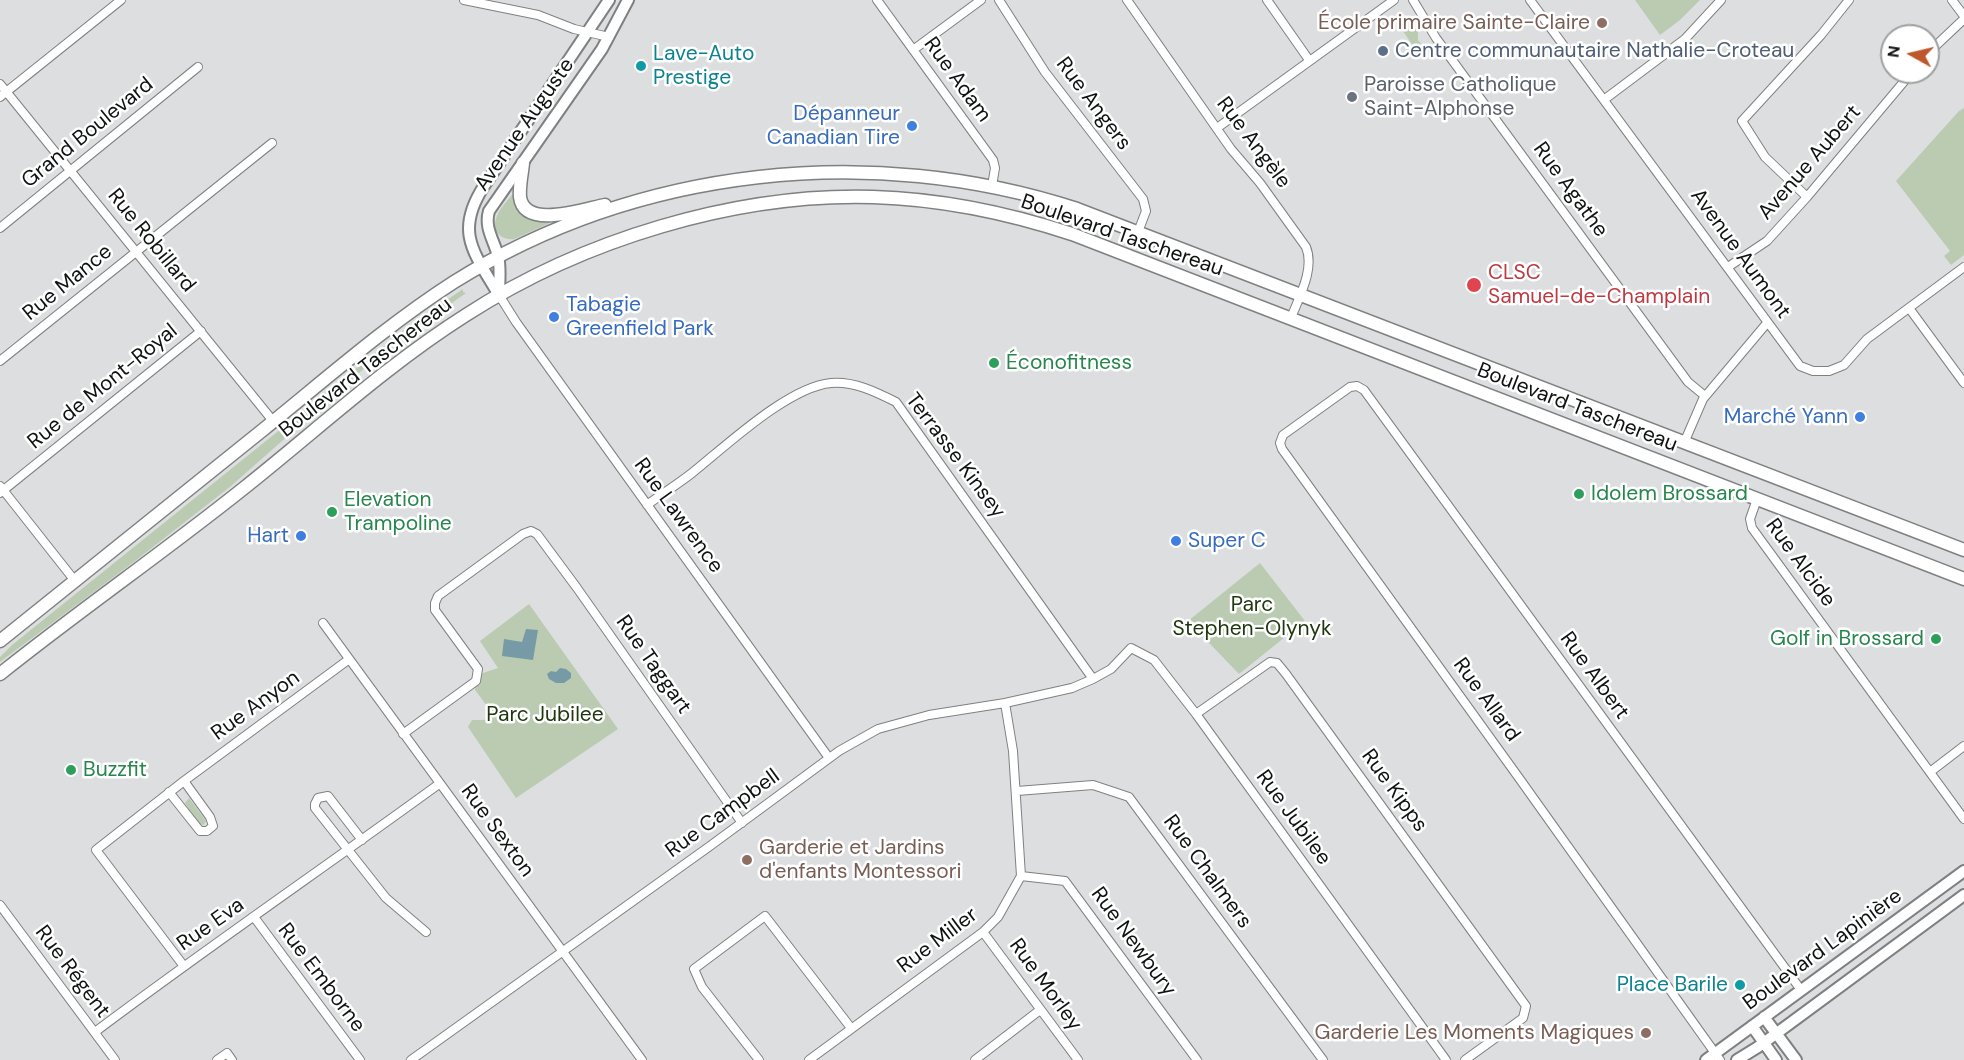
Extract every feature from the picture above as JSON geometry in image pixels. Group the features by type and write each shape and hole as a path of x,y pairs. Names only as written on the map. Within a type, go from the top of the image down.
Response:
{"main road":[{"name":"Avenue Auguste","path":"499,295 471,241 469,219 473,204 609,0"},
{"name":"Avenue Auguste","path":"499,295 498,257 488,230 488,214 609,37 628,0"},
{"path":"524,163 520,200 527,210 539,216 671,192"},
{"name":"Boulevard Taschereau","path":"0,641 403,318 454,283 498,257 590,217 671,192 764,176 845,172 914,175 992,186 1063,204 1964,550"},
{"name":"Boulevard Taschereau","path":"0,674 171,545 410,354 464,316 499,295 540,274 613,243 708,215 802,200 874,197 961,207 1048,226 1103,245 1964,579"},
{"name":"Boulevard Lapinière","path":"1714,1058 1764,1017 1964,871"},
{"name":"Boulevard Lapinière","path":"1737,1060 1764,1043 1964,895"},
{"path":"1764,1017 1796,1060"},
{"path":"1752,1026 1776,1060"}],"street":[{"path":"3,95 121,0"},
{"path":"464,0 538,15 588,33 609,37"},
{"name":"Rue Adam","path":"877,0 993,159 995,168 992,186"},
{"path":"913,50 981,0"},
{"name":"Rue Angers","path":"999,0 1045,72 1143,199 1146,211 1138,232"},
{"name":"Rue Angèle","path":"1127,0 1231,149 1260,183 1306,246 1309,261 1291,318"},
{"path":"1267,0 1309,60"},
{"path":"1217,128 1394,0"},
{"name":"Rue Agathe","path":"1413,0 1436,38 1688,382 1705,396"},
{"name":"Avenue Aumont","path":"1530,0 1800,366 1813,371 1829,371 1844,365 1867,339 1964,267"},
{"path":"1605,99 1685,39 1721,0"},
{"path":"1807,197 1765,157 1742,121 1849,0"},
{"path":"1940,41 1964,18 1952,0"},
{"name":"Grand Boulevard","path":"0,228 198,67"},
{"name":"Rue Robillard","path":"0,84 3,95 70,172 273,422"},
{"name":"Avenue Aubert","path":"1728,267 1767,241 1807,197 1901,84"},
{"name":"Rue Mance","path":"0,361 272,143"},
{"name":"Rue Lawrence","path":"499,295 516,322 830,758"},
{"path":"1909,309 1964,383"},
{"path":"1684,443 1705,396 1767,323"},
{"name":"Rue de Mont-Royal","path":"1,490 201,331"},
{"name":"Terrasse Kinsey","path":"647,505 692,473 731,439 804,390 832,383 868,388 896,402 1093,679"},
{"name":"Rue Albert","path":"1357,386 1364,390 1801,990"},
{"name":"Rue Allard","path":"1357,386 1350,387 1285,433 1281,438 1281,447 1714,1058"},
{"path":"1,490 75,581"},
{"name":"Rue Alcide","path":"1757,499 1750,519 1752,528 1964,819"},
{"name":"Rue Taggart","path":"404,734 476,681 478,669 435,610 438,596 523,534 531,531 537,534 576,586 742,823"},
{"name":"Rue Sexton","path":"323,623 642,1060"},
{"name":"Rue Jubilee","path":"1093,679 1111,669 1131,648 1154,660 1196,714 1446,1060"},
{"name":"Rue Anyon","path":"183,965 96,850 169,792 348,660"},
{"name":"Rue Kipps","path":"1196,714 1270,662 1277,663 1526,1006 1525,1013 1519,1021 1465,1060"},
{"name":"Rue Campbell","path":"411,1060 830,758 878,729 929,715 1005,704 1072,687 1093,679"},
{"path":"1005,704 1017,791 1022,876"},
{"path":"1930,772 1964,746"},
{"path":"169,792 200,831 207,831 213,826 210,816 184,781"},
{"name":"Rue Eva","path":"95,1032 183,965 349,850 439,784"},
{"name":"Rue Chalmers","path":"1017,791 1093,785 1130,797 1323,1060"},
{"path":"362,840 328,796 318,798 315,808 386,898 426,932"},
{"name":"Rue Miller","path":"809,1060 983,932 998,917 1022,876"},
{"name":"Rue Newbury","path":"1022,876 1065,881 1197,1060"},
{"name":"Rue Régent","path":"0,905 115,1060"},
{"path":"759,1060 702,987 694,969 765,916 851,1028"},
{"name":"Rue Emborne","path":"254,917 360,1060"},
{"name":"Rue Morley","path":"983,932 1078,1060"},
{"path":"975,1060 1040,1010"},
{"path":"216,1060 227,1053 232,1060"}],"green space":[{"path":"1635,0 1700,0 1680,20 1660,35"},
{"path":"1406,20 1411,22 1418,33 1418,40 1421,44 1415,49 1399,25"},
{"path":"1964,108 1964,255 1951,265 1944,256 1950,251 1896,181"},
{"path":"512,195 515,195 518,208 526,216 552,222 514,239 501,236 496,230 495,221 500,210"},
{"path":"463,289 466,293 384,351 231,486 0,662 0,657 12,645 409,326"},
{"name":"Parc Stephen-Olynyk","path":"1260,563 1305,621 1239,674 1188,621"},
{"name":"Parc Jubilee","path":"529,604 618,729 516,798 468,727 472,720 484,720 493,714 475,690 477,675 498,668 480,641"},
{"path":"189,798 206,821 204,825 198,824 185,803"}],"water":[{"path":"526,629 538,630 533,660 502,656 504,639 522,642"},
{"path":"560,668 571,673 571,678 564,683 556,683 549,679 547,674 551,671 556,672"}],"place":[{"name":"École primaire Sainte-Claire","path":"1602,23"},
{"name":"Centre communautaire Nathalie-Croteau","path":"1383,51"},
{"name":"Lave-Auto Prestige","path":"641,66"},
{"name":"Paroisse Catholique Saint-Alphonse","path":"1352,97"},
{"name":"Dépanneur Canadian Tire","path":"912,126"},
{"name":"CLSC Samuel-de-Champlain","path":"1474,285"},
{"name":"Tabagie Greenfield Park","path":"554,317"},
{"name":"Éconofitness","path":"994,363"},
{"name":"Marché Yann","path":"1860,417"},
{"name":"Idolem Brossard","path":"1579,494"},
{"name":"Elevation Trampoline","path":"332,512"},
{"name":"Hart","path":"301,536"},
{"name":"Super C","path":"1176,541"},
{"name":"Golf in Brossard","path":"1936,639"},
{"name":"Buzzfit","path":"71,770"},
{"name":"Garderie et Jardins d'enfants Montessori","path":"747,860"},
{"name":"Place Barile","path":"1740,985"},
{"name":"Garderie Les Moments Magiques","path":"1646,1033"}]}
